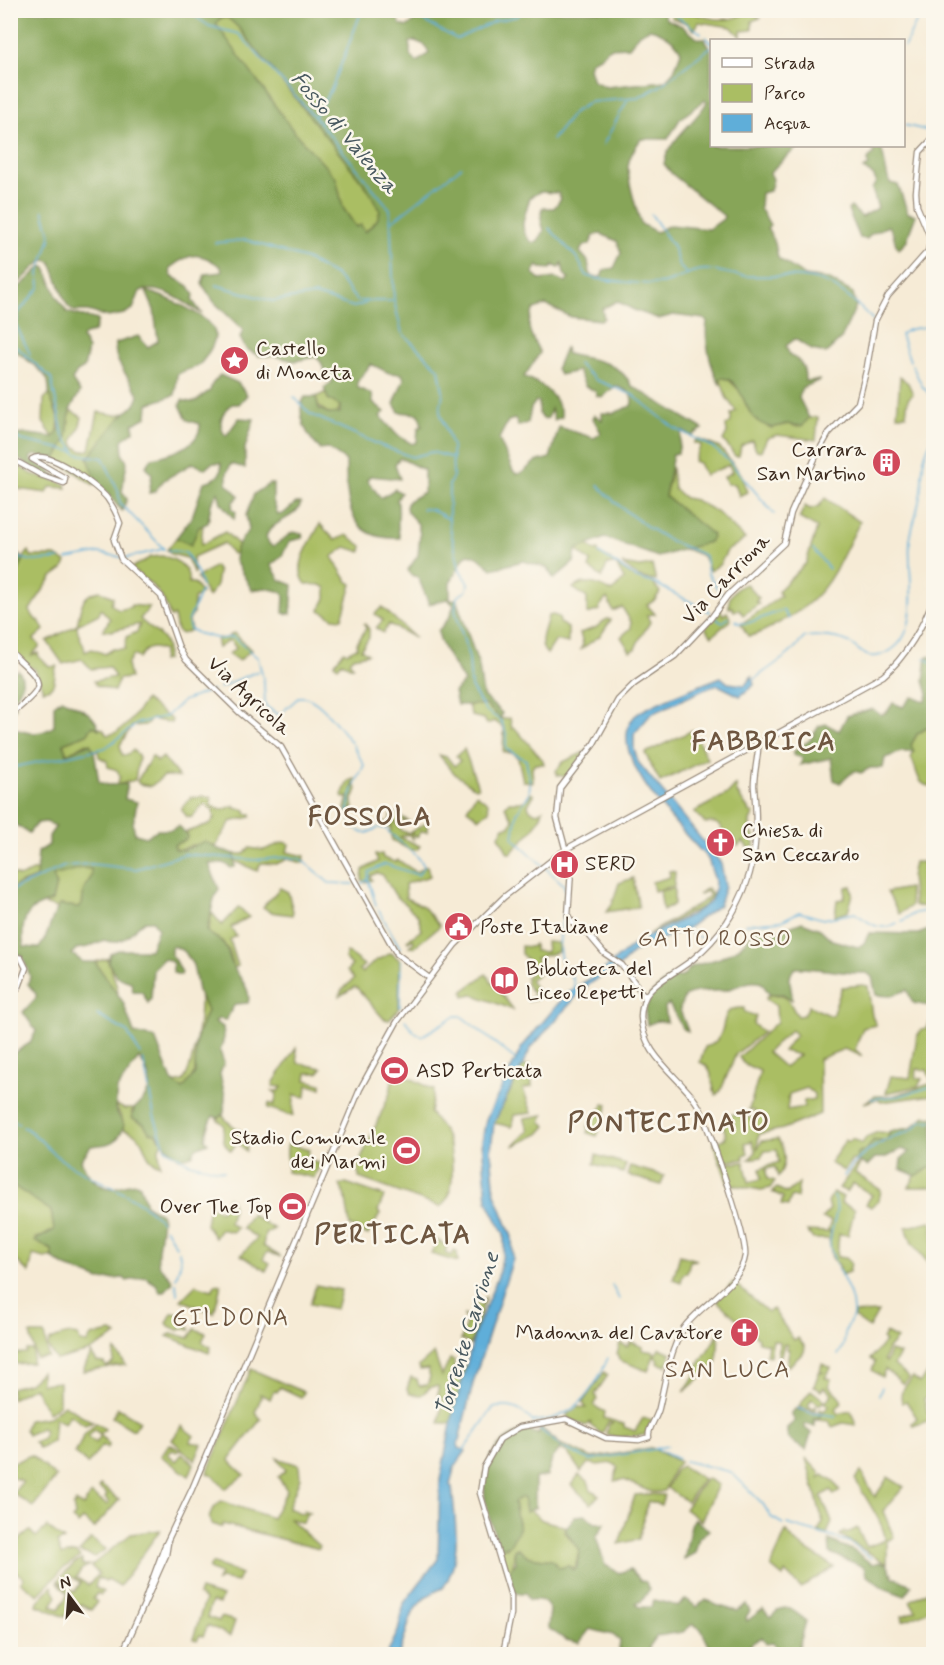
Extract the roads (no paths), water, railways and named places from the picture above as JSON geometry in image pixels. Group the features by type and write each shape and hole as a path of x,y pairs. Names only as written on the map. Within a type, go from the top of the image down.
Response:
{"main road":[{"name":"Via Carriona","path":"645,997 622,965 604,953 588,934 577,929 567,914 571,878 557,818 560,789 593,745 618,700 634,684 675,656 711,618 724,599 784,543 791,513 816,456 830,434 858,403 875,321 888,296 928,251 931,239 917,206 916,192 920,152 933,138"},
{"name":"Via Agricola","path":"10,458 41,475 64,483 65,478 32,459 35,456 60,463 84,478 106,497 120,522 114,540 121,559 161,596 179,648 186,660 238,712 281,747 399,954 428,977"},
{"path":"10,476 10,481"},
{"path":"122,1654 144,1602 150,1581 350,1111 397,1022 428,977 481,918 545,863 566,849 652,800 883,676 908,645 927,615 933,597"},
{"path":"10,650 37,678 38,685 36,692 10,716"},
{"path":"756,756 766,745 767,739"},
{"path":"503,1654 511,1614 511,1596 481,1501 480,1482 487,1459 500,1438 509,1431 566,1419 610,1439 639,1440 649,1437 649,1430 657,1419 671,1358 684,1329 738,1272 745,1256 745,1248 699,1105 661,1064 647,1039 641,1017 645,997 695,957 726,924 737,903 752,867 757,844 753,776 756,756 760,749 755,745"},
{"path":"10,830 10,839"},
{"path":"10,955 21,958 26,968 19,987 10,994"},
{"path":"10,970 15,979 10,987"}],"water":[{"path":"752,676 754,685 740,696 718,685 710,687 651,714 634,734 634,749 638,762 721,863 725,886 719,905 689,927 634,952 620,966 589,984 577,996 531,1048 494,1123 491,1151 495,1194 512,1237 513,1259 474,1380 458,1444 459,1448 466,1451 455,1466 450,1485 456,1526 453,1565 443,1588 431,1594 416,1607 399,1654 387,1654 398,1631 404,1603 438,1559 440,1480 453,1414 475,1333 498,1276 504,1249 504,1234 487,1201 482,1141 486,1119 522,1047 567,993 602,971 638,941 691,915 710,902 714,893 715,881 708,859 650,792 637,771 629,751 627,733 634,717 661,701 721,677 728,683 745,685"}],"waterway":[{"name":"Fosso di Valenza","path":"186,10 209,26 239,34 318,121 390,209 394,301 402,333 439,369 443,392 440,412 452,446 453,476 449,485 449,524 460,570 468,583 467,590"},
{"path":"315,116 332,88 362,10"},
{"path":"418,18 457,39 495,21 518,16 523,10"},
{"path":"905,45 922,10"},
{"path":"669,11 701,33"},
{"path":"706,37 710,41"},
{"path":"552,140 574,112 590,102 638,98 660,86 710,48"},
{"path":"603,145 627,101"},
{"path":"905,125 934,132"},
{"path":"391,222 461,167"},
{"path":"30,354 16,325 19,312 40,287 39,273 51,237 43,210"},
{"path":"651,214 673,246 679,266 687,274"},
{"path":"549,228 577,258 587,276 593,278 650,284 665,283 691,272 703,270 745,276 815,279 841,291 873,320"},
{"path":"215,243 246,240 306,259 338,277 357,301 393,301"},
{"path":"216,285 272,301 315,295 354,307 366,303"},
{"name":"Torrente Carrione","path":"910,361 901,335 908,330 934,323"},
{"path":"10,341 51,378 63,435 77,454 103,458 118,490 120,503 164,549"},
{"path":"578,364 596,380 633,395 674,428 711,446 730,462 774,514"},
{"name":"Torrente Carrione","path":"912,365 922,386 933,398"},
{"path":"294,397 310,414 382,446 412,457 432,452 453,458"},
{"path":"10,434 21,440 75,452"},
{"name":"Torrente Carrione","path":"753,680 789,654 805,637 821,636 841,639 864,654 876,656 895,647 904,635 911,605 910,539 920,496 925,456 934,438"},
{"path":"598,485 622,508 648,527 705,556 708,574 724,598"},
{"path":"422,509 430,509 449,519"},
{"path":"67,559 99,553 126,558 163,549"},
{"path":"813,549 829,569"},
{"path":"168,550 186,553 197,572 202,587"},
{"path":"599,553 637,578 656,584 710,612"},
{"path":"10,556 34,561 60,559"},
{"path":"199,634 190,629 188,622 201,591"},
{"name":"Fosso di Valenza","path":"466,591 457,597 455,610 469,658 471,687 485,710 501,721 506,733 506,749 526,760 530,783"},
{"path":"736,620 738,623 748,623 783,610 789,619"},
{"path":"715,617 722,623 728,618"},
{"path":"200,634 220,639 233,637 258,658 264,682 265,706 279,715 299,697 306,698 320,706 351,742"},
{"path":"925,658 934,664"},
{"path":"219,688 258,671"},
{"path":"10,768 105,748 138,723 167,716 183,701 212,690"},
{"path":"353,745 364,765 353,788 349,806 351,822 356,829"},
{"name":"Fosso di Valenza","path":"530,784 529,794 517,813 513,838 564,885 565,902 559,946 561,960 573,980 574,989"},
{"path":"359,831 367,833 378,828"},
{"path":"376,905 368,879 369,872 385,864 418,875 424,867 422,862 385,828 380,828"},
{"path":"10,891 65,866 90,864 136,869 185,854 255,860 288,857 301,859 329,883 353,884"},
{"path":"361,884 368,879"},
{"path":"378,909 400,948"},
{"path":"902,921 915,913 934,910"},
{"path":"745,924 781,921 799,912 823,919 855,913 880,927 897,923"},
{"path":"687,928 693,935 708,940"},
{"path":"400,1007 401,960"},
{"path":"97,1015 127,1032 140,1054"},
{"path":"405,1020 414,1032 422,1036 455,1016 461,1016 515,1059"},
{"path":"143,1059 154,1115 165,1148 189,1163 224,1171"},
{"path":"871,1099 899,1096 934,1086"},
{"path":"10,1119 19,1124"},
{"path":"844,1176 860,1158 879,1144 911,1130 921,1121 934,1121"},
{"path":"23,1127 62,1160 127,1195 151,1211 161,1221"},
{"path":"834,1196 837,1208 830,1245 835,1263 850,1295 853,1314 838,1355"},
{"path":"165,1228 176,1246"},
{"path":"176,1278 181,1261 179,1251"},
{"path":"176,1283 177,1294"},
{"path":"612,1285 619,1299"},
{"path":"929,1303 934,1308"},
{"path":"534,1421 561,1416 581,1402 596,1382 608,1358"},
{"path":"879,1396 882,1387"},
{"path":"463,1451 493,1408 511,1407 525,1414 534,1423"},
{"path":"797,1408 812,1413 836,1416"},
{"path":"537,1427 563,1448 590,1460 656,1449 678,1459"},
{"path":"657,1448 668,1446"},
{"path":"685,1461 731,1472 763,1504 771,1517 783,1524"},
{"path":"787,1524 849,1542 871,1558"}],"place":[{"name":"Castello di Moneta","path":"235,361"},
{"name":"Carrara San Martino","path":"887,462"},
{"name":"Chiesa di San Ceccardo","path":"721,843"},
{"name":"SERD","path":"564,864"},
{"name":"Poste Italiane","path":"459,927"},
{"name":"Biblioteca del Liceo Repetti","path":"505,981"},
{"name":"ASD Perticata","path":"395,1071"},
{"name":"Stadio Comunale dei Marmi","path":"407,1150"},
{"name":"Over The Top","path":"293,1207"},
{"name":"Madonna del Cavatore","path":"744,1333"}],"district":[{"name":"FABBRICA","path":"764,742"},
{"name":"FOSSOLA","path":"370,817"},
{"name":"GATTO ROSSO","path":"715,940"},
{"name":"PONTECIMATO","path":"669,1123"},
{"name":"PERTICATA","path":"393,1235"},
{"name":"GILDONA","path":"231,1318"},
{"name":"SAN LUCA","path":"728,1370"}]}
